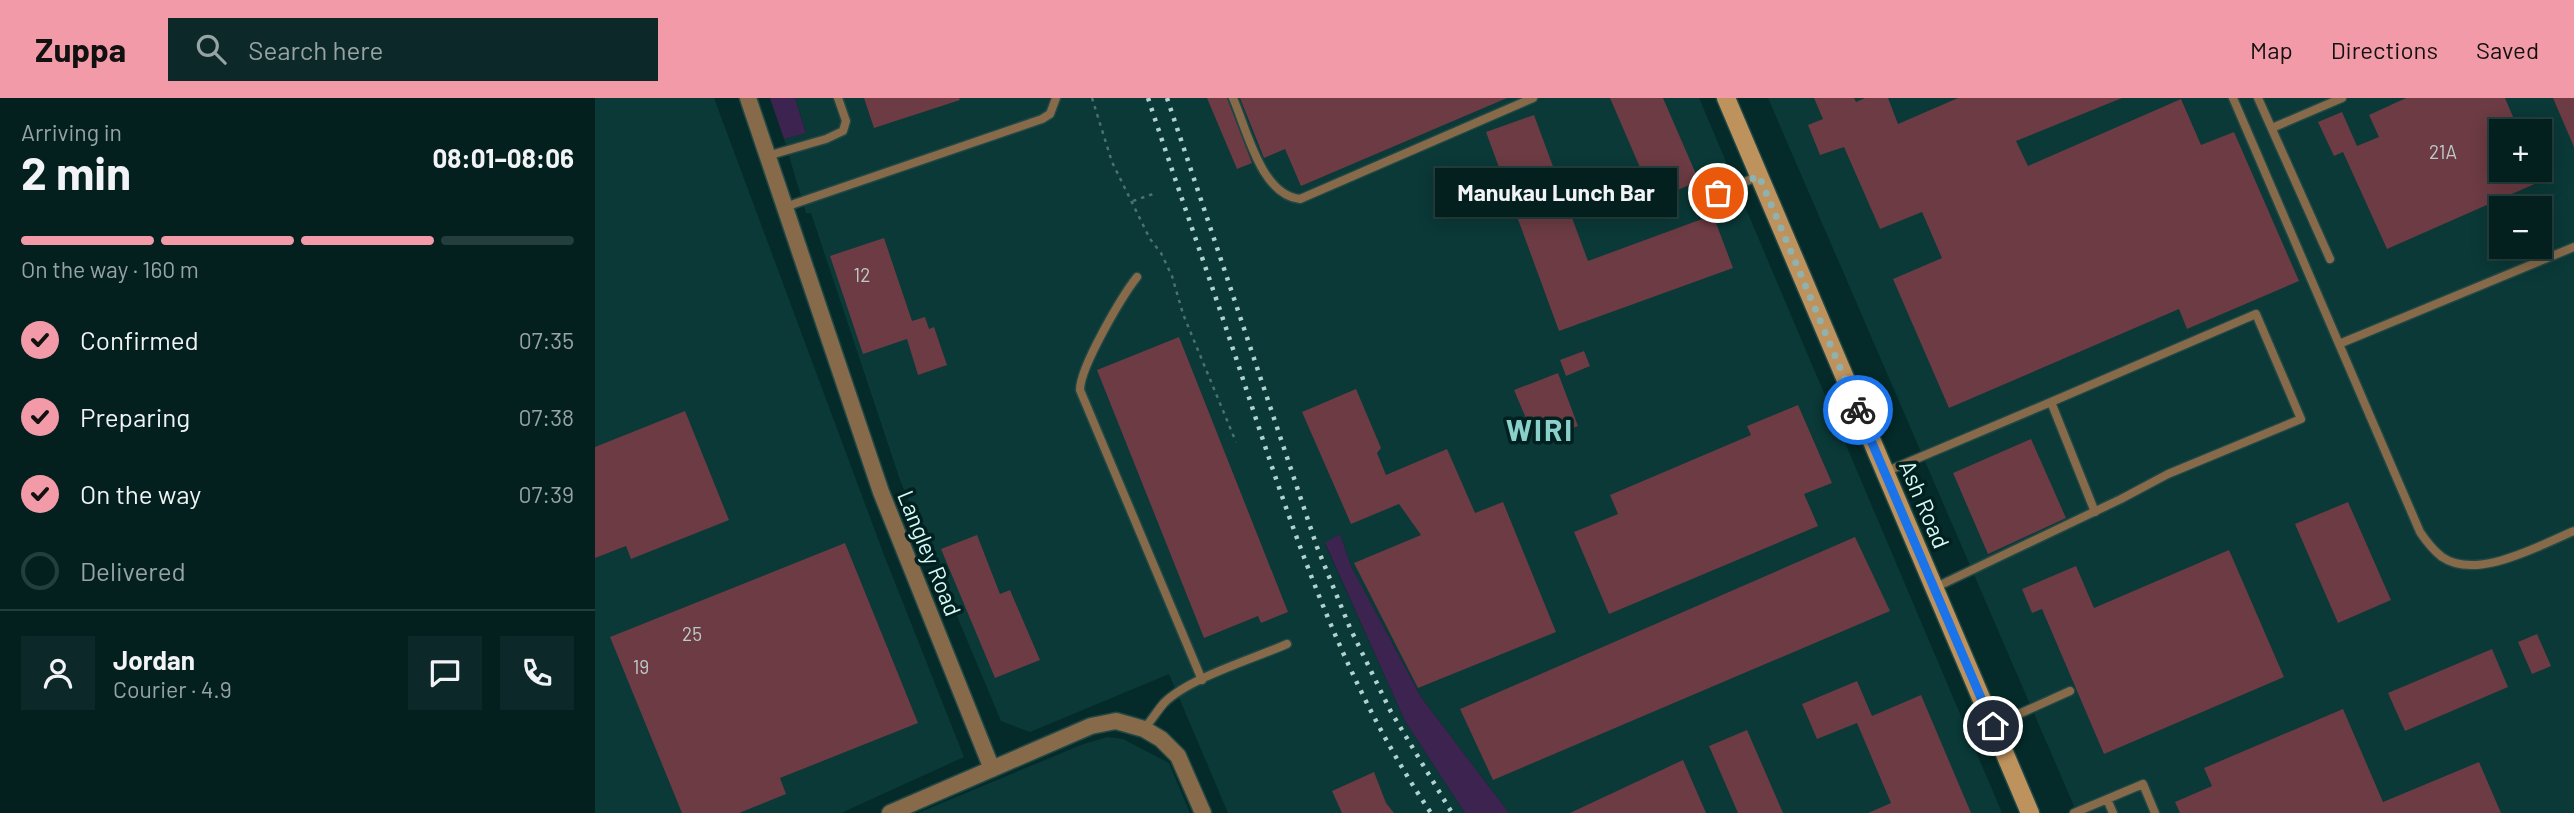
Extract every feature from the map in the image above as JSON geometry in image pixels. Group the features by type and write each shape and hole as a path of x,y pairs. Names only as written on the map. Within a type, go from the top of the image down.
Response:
{"main road":[{"name":"Ash Road","path":"1726,98 2030,813"}],"street":[{"name":"Langley Road","path":"748,98 881,492 992,769"},
{"path":"890,813 1091,726 1115,721 1144,729 1161,739 1178,755 1203,813"}],"lane":[{"path":"767,156 826,139 843,131 846,121 838,98"},
{"path":"785,207 1042,119 1050,114 1056,98"},
{"path":"1233,98 1265,175 1278,191 1291,198 1300,199 1533,98"},
{"path":"2234,98 2420,532 2442,557 2461,565 2489,563 2574,531"},
{"path":"2258,98 2330,259"},
{"path":"2271,128 2342,98"},
{"path":"1718,193 1759,176"},
{"path":"2339,344 2574,247"},
{"path":"1137,276 1127,289 1087,365 1080,380 1080,390 1202,680"},
{"path":"1885,472 2256,314 2301,419 2168,474 2095,512 1934,588"},
{"path":"2051,402 2095,512"},
{"path":"1144,729 1163,704 1202,680 1287,645"},
{"path":"1993,726 2070,691"},
{"path":"2074,813 2143,784 2155,813"},
{"path":"2107,799 2113,813"}],"path":[{"path":"1092,98 1112,162 1172,276 1183,314 1236,442"},
{"path":"1131,201 1153,194"}],"shaded area":[{"path":"595,98 714,98 884,555 964,757 841,813 595,813"},
{"path":"770,98 795,98 806,133 784,139"},
{"path":"795,98 1699,98 2002,813 1509,813 1421,697 1351,566 1340,534 1325,544 1405,721 1465,813 1228,813 1169,674 1030,732 1001,721 900,480 811,213 806,213 784,139 806,132"},
{"path":"1768,98 2574,98 2574,813 2077,813"},
{"path":"1340,534 1351,566 1421,697 1509,813 1465,813 1405,721 1325,543"},
{"path":"1107,737 1123,739 1169,763 1190,813 918,813 1081,745"}],"building":[{"path":"864,98 959,98 960,100 874,128"},
{"path":"1207,98 1227,98 1252,163 1237,169"},
{"path":"1240,98 1507,98 1301,186 1285,149 1264,158"},
{"path":"1610,98 1663,98 1699,181 1654,200"},
{"path":"1814,98 1854,98 1856,102 1865,98 1888,98 1898,124 1958,98 2122,98 2016,141 2028,166 2181,99 2201,145 2234,132 2299,281 2187,329 2179,309 1949,408 1893,279 1942,258 1922,212 1880,229 1844,147 1820,155 1808,125 1823,119"},
{"path":"2406,98 2505,98 2514,119 2489,119 2489,182 2539,182 2507,196 2489,196 2489,204 2387,249 2343,152 2334,156 2318,122 2342,112 2357,146 2379,137 2369,115"},
{"path":"2553,98 2574,98 2574,147"},
{"path":"1534,115 1588,261 1713,215 1733,268 1559,331 1486,132"},
{"path":"884,238 912,321 925,317 929,329 934,327 947,365 918,375 907,339 863,354 830,256"},
{"path":"1179,337 1288,612 1261,623 1258,616 1204,638 1097,370"},
{"path":"1584,351 1590,366 1566,376 1560,360"},
{"path":"1558,373 1578,426 1536,442 1514,390"},
{"path":"1356,389 1381,448 1377,453 1386,475 1447,449 1475,513 1503,502 1556,632 1418,688 1354,563 1421,535 1399,504 1351,524 1302,412"},
{"path":"1798,405 1832,483 1804,494 1818,526 1609,614 1574,532 1618,514 1610,495 1751,435 1747,426"},
{"path":"685,411 729,520 631,559 626,546 595,558 595,447"},
{"path":"2031,439 2066,518 1988,554 1953,473"},
{"path":"2348,502 2391,600 2338,623 2295,524"},
{"path":"977,535 1000,594 1010,590 1040,660 995,678 941,549"},
{"path":"1855,537 1890,611 1493,780 1460,709"},
{"path":"845,543 918,723 780,778 786,794 739,813 682,813 610,637"},
{"path":"2229,550 2284,677 2104,754 2042,609 2032,613 2022,589 2076,566 2094,608"},
{"path":"2537,634 2551,666 2532,674 2518,642"},
{"path":"2492,649 2508,687 2405,731 2388,693"},
{"path":"1857,681 1872,716 1921,695 1971,813 1868,813 1891,803 1857,723 1817,739 1802,704"},
{"path":"2343,709 2383,802 2479,762 2501,813 2180,813 2175,802 2212,786 2204,768"},
{"path":"1747,730 1783,813 1738,813 1709,746"},
{"path":"1683,760 1706,813 1570,813"},
{"path":"1374,772 1386,803 1394,813 1342,813 1332,791"}],"railway":[{"path":"1148,98 1278,485 1320,599 1370,709 1431,813"},
{"path":"1167,98 1317,547 1350,628 1390,710 1452,813"}],"way so far":[{"path":"1718,193 1759,176 1858,410"}],"place":[{"name":"Manukau Lunch Bar","path":"1718,193"}],"district":[{"name":"WIRI","path":"1540,429"}],"route":[{"path":"1858,410 1993,726"}]}
